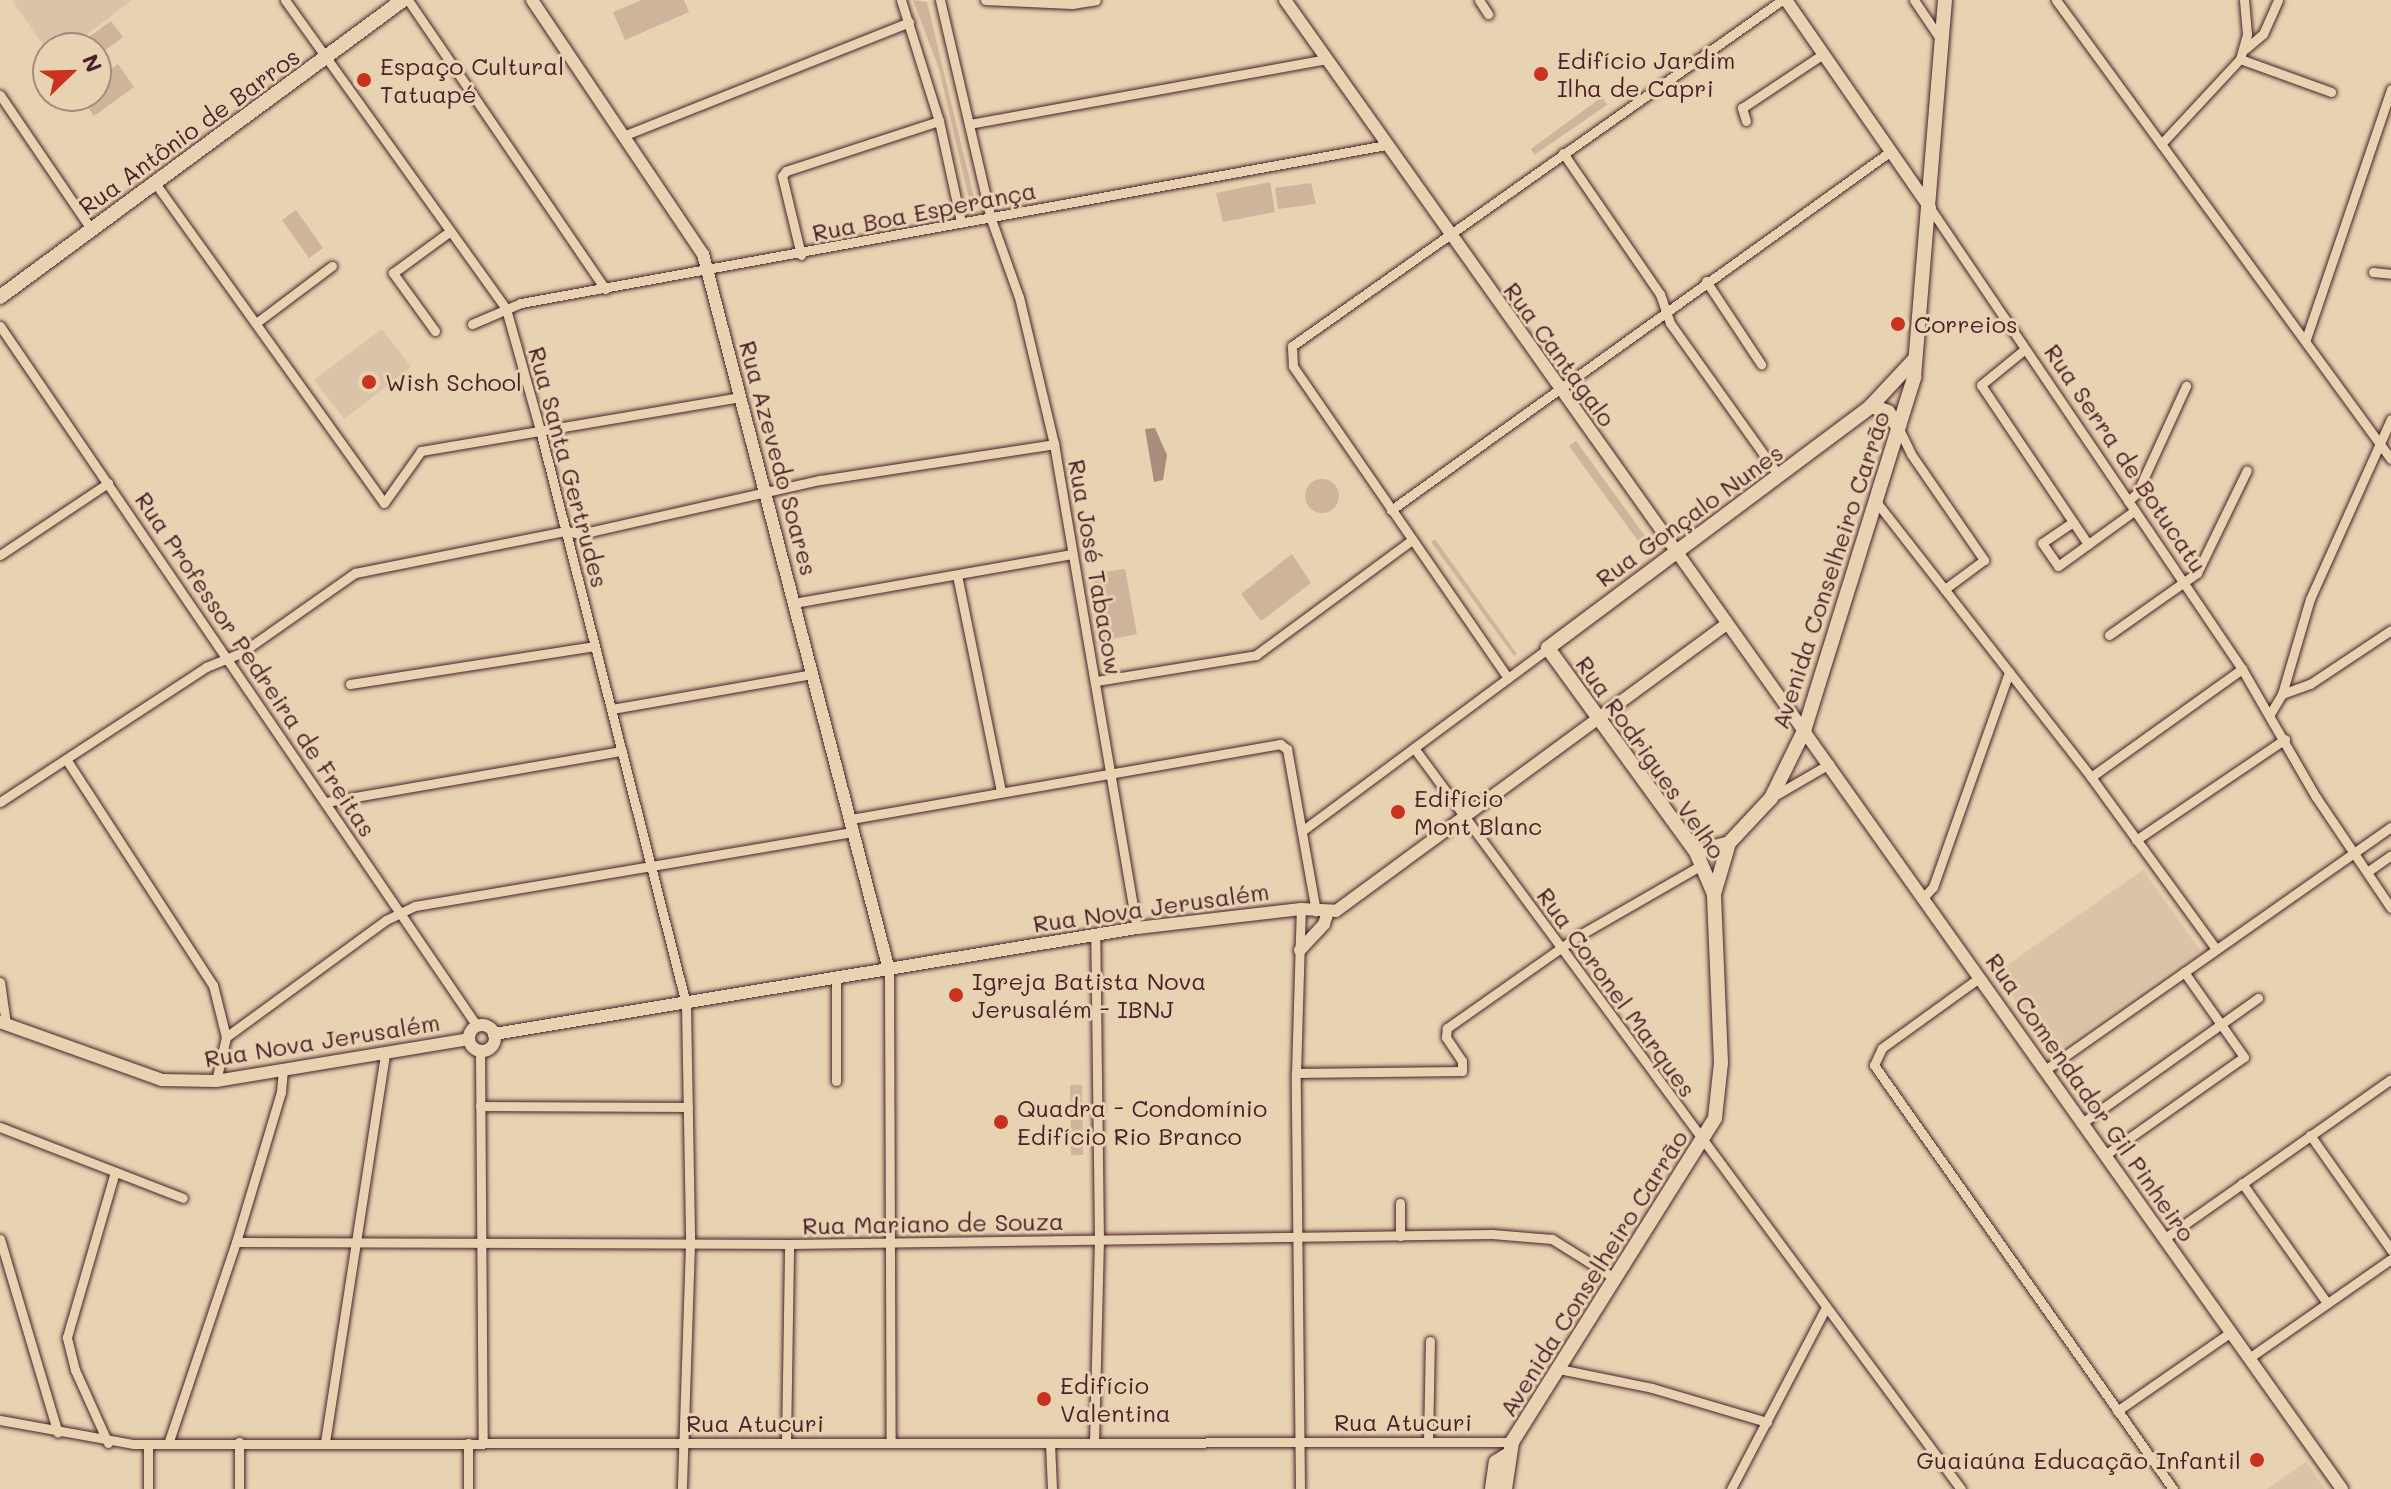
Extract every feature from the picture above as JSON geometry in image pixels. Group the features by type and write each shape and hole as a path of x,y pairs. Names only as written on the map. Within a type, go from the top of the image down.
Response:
{"main road":[{"name":"Rua Antônio de Barros","path":"0,297 406,0"},
{"name":"Avenida Conselheiro Carrão","path":"1492,1489 1496,1462 1510,1448 1704,1143 1720,1095 1714,894 1729,843 1771,798 1804,731 1919,351 1945,0"},
{"name":"Avenida Conselheiro Carrão","path":"1871,406 1897,384 1919,351"},
{"name":"Rua Gonçalo Nunes","path":"1551,652 1674,552 1871,406"},
{"path":"1871,406 1888,412 1898,427"},
{"name":"Rua Rodrigues Velho","path":"1551,652 1699,858 1714,894"},
{"path":"1699,858 1729,843"},
{"name":"Avenida Conselheiro Carrão","path":"1505,1489 1510,1448"}],"street":[{"name":"Rua Santa Gertrudes","path":"285,0 506,309 540,430 654,868 686,1004 690,1244 687,1442 682,1489"},
{"path":"406,0 605,289"},
{"name":"Rua Azevedo Soares","path":"532,0 703,254 889,970"},
{"path":"901,0 939,121 961,222"},
{"name":"Rua José Tabacow","path":"940,0 991,219 1023,312 1054,444 1137,928"},
{"path":"985,0 1059,4 1096,0"},
{"name":"Rua Cantagalo","path":"1286,0 1447,233 1804,731"},
{"path":"1479,0 1488,14"},
{"path":"1508,678 1293,366 1290,355 1300,336 1784,0"},
{"name":"Rua Serra de Botucatu","path":"1784,0 1891,151 2242,669 2353,853 2391,908"},
{"path":"1914,0 1942,41"},
{"path":"2056,0 2391,459"},
{"path":"2243,54 2244,0"},
{"path":"2161,144 2263,34 2278,0"},
{"path":"623,136 909,22"},
{"path":"1746,121 1742,108 1823,54"},
{"path":"2243,54 2331,92"},
{"path":"969,124 1325,59"},
{"path":"2306,339 2391,89"},
{"path":"0,95 91,229"},
{"path":"801,255 782,176 786,171 939,121"},
{"name":"Rua Boa Esperança","path":"472,324 506,309 605,289 708,273 961,222 1386,145"},
{"path":"1391,510 1665,310 1891,151"},
{"path":"1563,153 1660,294 1665,310 1779,476"},
{"path":"155,183 384,503 421,451 740,397"},
{"path":"435,331 393,273 449,232"},
{"path":"256,323 332,266"},
{"path":"2373,272 2391,274"},
{"path":"1706,281 1761,364"},
{"name":"Rua Professor Pedreira de Freitas","path":"0,326 225,659 403,912 477,1026"},
{"path":"2025,349 1981,385 2088,544"},
{"path":"2128,501 2137,493 2186,386"},
{"path":"2270,714 2282,694 2310,599 2391,419"},
{"path":"1898,427 1911,454 1984,560 1945,589"},
{"path":"0,802 355,573 566,531 580,534 765,491 1054,444"},
{"path":"2109,635 2184,584 2202,566 2247,470"},
{"path":"0,555 108,483"},
{"path":"1874,499 2091,777 2216,949"},
{"path":"2073,522 2042,543 2058,566 2134,511"},
{"path":"1096,681 1256,655 1412,540"},
{"path":"794,603 1072,554"},
{"path":"957,575 1001,791"},
{"path":"1322,911 1464,817 1726,624"},
{"path":"2282,694 2310,684 2390,634"},
{"path":"350,684 595,646"},
{"name":"Rua Gonçalo Nunes","path":"1302,831 1532,659 1551,652"},
{"path":"2091,777 2242,669"},
{"path":"1923,898 1933,887 2009,672"},
{"path":"612,709 813,674"},
{"name":"Rua Comendador Gil Pinheiro","path":"1804,731 2342,1489"},
{"path":"2136,840 2285,739"},
{"path":"226,1037 403,912 424,904 654,868 1001,791 1111,770 1285,745 1324,924 1300,950"},
{"name":"Rua Coronel Marques","path":"1414,748 1825,1309 1961,1489"},
{"path":"326,802 622,751"},
{"path":"66,759 207,975 226,1037 216,1081"},
{"name":"Avenida Conselheiro Carrão","path":"1771,798 1829,764"},
{"path":"2045,1070 2391,827"},
{"path":"2367,872 2391,855"},
{"path":"1296,1073 1462,1071 1462,1061 1446,1037 1447,1028 1560,947 1699,858"},
{"path":"1300,1489 1296,1073 1301,909"},
{"name":"Rua Nova Jerusalém","path":"494,1034 1137,928 1301,909 1322,911"},
{"path":"1094,1443 1099,1241 1095,935"},
{"path":"889,970 891,1443"},
{"path":"2105,1155 2244,1057 2184,972"},
{"path":"1979,978 1882,1048 1874,1065 2173,1489"},
{"path":"836,979 836,1081"},
{"path":"0,982 3,1023"},
{"path":"2082,1123 2258,998"},
{"name":"Rua Nova Jerusalém","path":"3,1023 137,1075 216,1081 469,1039"},
{"path":"480,1050 491,1046 494,1034 477,1026 469,1039 480,1050 483,1443"},
{"path":"325,1442 385,1054"},
{"path":"168,1444 236,1242 281,1092 283,1071"},
{"path":"2165,1238 2391,1079"},
{"path":"480,1106 688,1107"},
{"path":"0,1127 183,1198"},
{"path":"2310,1135 2391,1250"},
{"path":"108,1443 75,1370 67,1337 115,1172"},
{"path":"2242,1183 2327,1303"},
{"path":"1400,1203 1400,1236"},
{"name":"Rua Mariano de Souza","path":"236,1242 355,1246 1300,1240 1400,1236 1552,1239 1617,1280"},
{"path":"0,1239 58,1433"},
{"path":"786,1443 789,1244"},
{"path":"2249,1358 2391,1259"},
{"path":"1731,1489 1825,1309"},
{"path":"2117,1411 2231,1332"},
{"path":"1428,1442 1430,1341"},
{"path":"1559,1369 1652,1388 1767,1422"},
{"name":"Rua Atucuri","path":"0,1420 108,1443 148,1445 239,1442 1428,1442 1510,1448"},
{"path":"239,1442 239,1489"},
{"path":"468,1443 468,1489"},
{"path":"1050,1443 1052,1489"},
{"path":"148,1445 148,1489"}],"shaded area":[{"path":"12,0 132,0 90,32 34,32"},
{"path":"642,0 684,0 689,12 625,40 613,12"},
{"path":"913,0 927,2 976,206 971,208 939,69"},
{"path":"111,21 123,37 112,45 112,32 96,32"},
{"path":"118,64 134,87 112,103 112,68"},
{"path":"1602,97 1607,105 1534,155 1531,149"},
{"path":"1270,182 1275,212 1223,222 1216,193"},
{"path":"1311,183 1316,204 1278,209 1275,188"},
{"path":"296,210 323,248 309,258 282,220"},
{"path":"382,329 411,367 344,419 314,380"},
{"path":"1155,428 1167,455 1163,480 1154,482 1145,429"},
{"path":"1576,441 1656,551 1649,556 1569,446"},
{"path":"1322,479 1334,484 1339,496 1334,508 1322,513 1310,508 1305,496 1310,484"},
{"path":"1435,539 1517,654 1514,656 1431,542"},
{"path":"1292,554 1311,583 1261,621 1241,594"},
{"path":"1125,569 1137,634 1102,641 1091,574"},
{"path":"2143,870 2200,950 2059,1049 2048,1047 1996,973"},
{"path":"1070,1085 1082,1085 1083,1155 1071,1155"},
{"path":"2306,1462 2325,1489 2267,1489 2297,1468"}],"place":[{"name":"Edifício Jardim Ilha de Capri","path":"1541,74"},
{"name":"Espaço Cultural Tatuapé","path":"364,80"},
{"name":"Correios","path":"1898,324"},
{"name":"Wish School","path":"369,382"},
{"name":"Edifício Mont Blanc","path":"1398,812"},
{"name":"Igreja Batista Nova Jerusalém - IBNJ","path":"956,995"},
{"name":"Quadra - Condomínio Edifício Rio Branco","path":"1001,1122"},
{"name":"Edifício Valentina","path":"1044,1399"},
{"name":"Guaiaúna Educação Infantil","path":"2257,1460"}]}
